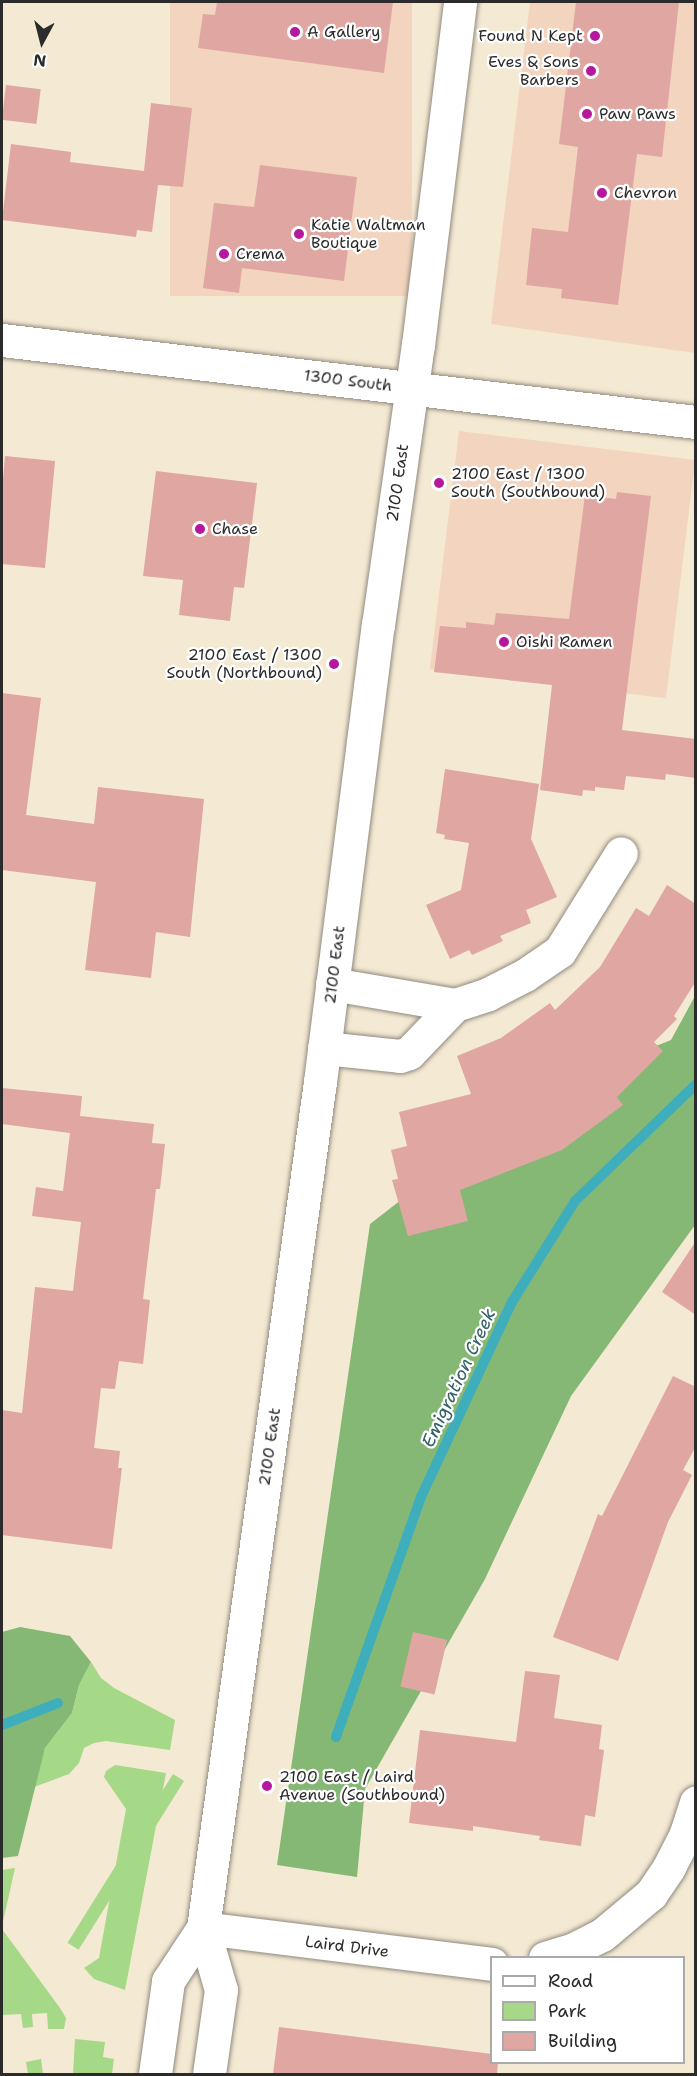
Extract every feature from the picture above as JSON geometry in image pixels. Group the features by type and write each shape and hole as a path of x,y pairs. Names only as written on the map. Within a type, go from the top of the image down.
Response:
{"street":[{"name":"2100 East","path":"209,2074 221,1990 203,1928 324,1048 378,626 412,388 460,2"},
{"name":"1300 South","path":"2,340 696,422"},
{"path":"324,1048 400,1056 417,1046 431,1028 455,1005 488,994 525,975 560,951 621,852"},
{"path":"332,984 455,1005"},
{"path":"551,1956 574,1949 602,1935 651,1894 681,1842 696,1803"},
{"name":"2100 East","path":"155,2074 168,1981 203,1928"},
{"name":"Laird Drive","path":"203,1928 490,1964"}],"shaded area":[{"path":"170,2 412,2 412,296 170,296"},
{"path":"530,2 695,2 695,353 491,324"},
{"path":"459,431 695,460 666,698 430,669"}],"green space":[{"path":"695,996 695,1225 571,1396 485,1579 365,1789 357,1877 277,1865 370,1224 539,1093 671,1040"},
{"path":"20,1627 70,1636 91,1662 79,1685 72,1713 45,1748 18,1856 2,1858 2,1632"},
{"path":"91,1662 101,1678 114,1688 175,1720 170,1750 106,1741 94,1743 84,1748 79,1763 69,1774 34,1787 45,1748 72,1713 79,1685"},
{"path":"115,1765 166,1773 125,1990 94,1979 84,1968 99,1958 126,1809 104,1777 106,1771"},
{"path":"173,1774 184,1781 79,1950 68,1943"},
{"path":"15,1868 2,1926 2,1870"},
{"path":"2,1929 60,2008 66,2018 64,2029 48,2029 47,2013 32,2014 33,2027 23,2028 21,2014 2,2015"},
{"path":"75,2039 105,2042 103,2057 114,2059 112,2074 73,2074"},
{"path":"41,2059 43,2074 28,2074 26,2062"}],"building":[{"name":"A Gallery","path":"217,2 393,2 384,73 198,48 203,14 215,15"},
{"path":"576,2 679,2 662,157 637,154 618,305 561,298 562,289 526,285 532,228 568,232 578,147 559,144"},
{"path":"6,85 41,89 36,124 2,120"},
{"path":"151,103 192,108 183,187 158,185 152,232 137,230 136,237 2,220 11,144 71,152 70,162 144,171"},
{"path":"260,165 357,177 344,281 242,268 239,293 203,288 214,203 254,207"},
{"path":"5,456 55,461 45,568 2,564 2,491"},
{"name":"Chase","path":"156,471 257,483 244,588 234,587 230,621 179,615 183,580 143,576"},
{"path":"617,492 651,496 622,730 696,739 696,778 666,774 665,780 626,776 624,790 595,787 595,791 583,790 582,796 540,790 552,685 434,672 440,626 466,628 466,622 494,625 496,613 569,619 585,495 616,499"},
{"path":"2,693 41,698 26,815 94,824 98,787 204,799 190,937 156,932 151,978 85,970 96,882 2,870"},
{"path":"445,769 539,784 531,839 557,897 526,910 531,923 500,936 503,941 472,955 469,950 450,959 426,905 461,890 469,843 444,839 445,835 436,833"},
{"path":"667,885 696,904 696,981 674,1016 677,1019 654,1042 663,1051 617,1097 623,1105 562,1150 460,1190 468,1221 408,1236 392,1180 398,1179 391,1150 407,1146 399,1112 471,1094 457,1056 501,1038 550,1003 555,1010 600,967 636,908 649,916"},
{"path":"2,1088 82,1096 80,1116 154,1124 152,1143 165,1144 160,1189 156,1189 143,1299 150,1300 143,1364 119,1361 115,1389 101,1388 94,1448 120,1451 118,1468 122,1468 112,1549 2,1535 2,1410 22,1413 35,1287 73,1291 81,1222 32,1216 36,1187 63,1191 70,1133 2,1124"},
{"path":"696,1241 696,1315 662,1292"},
{"path":"673,1376 696,1387 696,1446 683,1470 692,1475 668,1522 618,1661 553,1637 598,1514 602,1516"},
{"path":"413,1632 447,1640 435,1694 400,1687"},
{"path":"525,1671 560,1675 554,1718 602,1725 599,1749 604,1750 595,1817 585,1815 581,1846 539,1840 540,1836 473,1826 473,1831 409,1823 420,1730 516,1742"},
{"path":"279,2027 490,2054 490,2064 498,2064 497,2074 273,2074"}],"waterway":[{"name":"Emigration Creek","path":"336,1737 421,1497 512,1302 575,1201 696,1084"},
{"name":"Emigration Creek","path":"2,1725 58,1703"}],"place":[{"name":"A Gallery","path":"295,32"},
{"name":"Found N Kept","path":"595,36"},
{"name":"Eves & Sons Barbers","path":"591,71"},
{"name":"Paw Paws","path":"587,114"},
{"name":"Chevron","path":"602,193"},
{"name":"Katie Waltman Boutique","path":"299,234"},
{"name":"Crema","path":"224,254"},
{"name":"2100 East / 1300 South (Southbound)","path":"439,483"},
{"name":"Chase","path":"200,529"},
{"name":"Oishi Ramen","path":"504,642"},
{"name":"2100 East / 1300 South (Northbound)","path":"334,664"},
{"name":"2100 East / Laird Avenue (Southbound)","path":"267,1786"}]}
